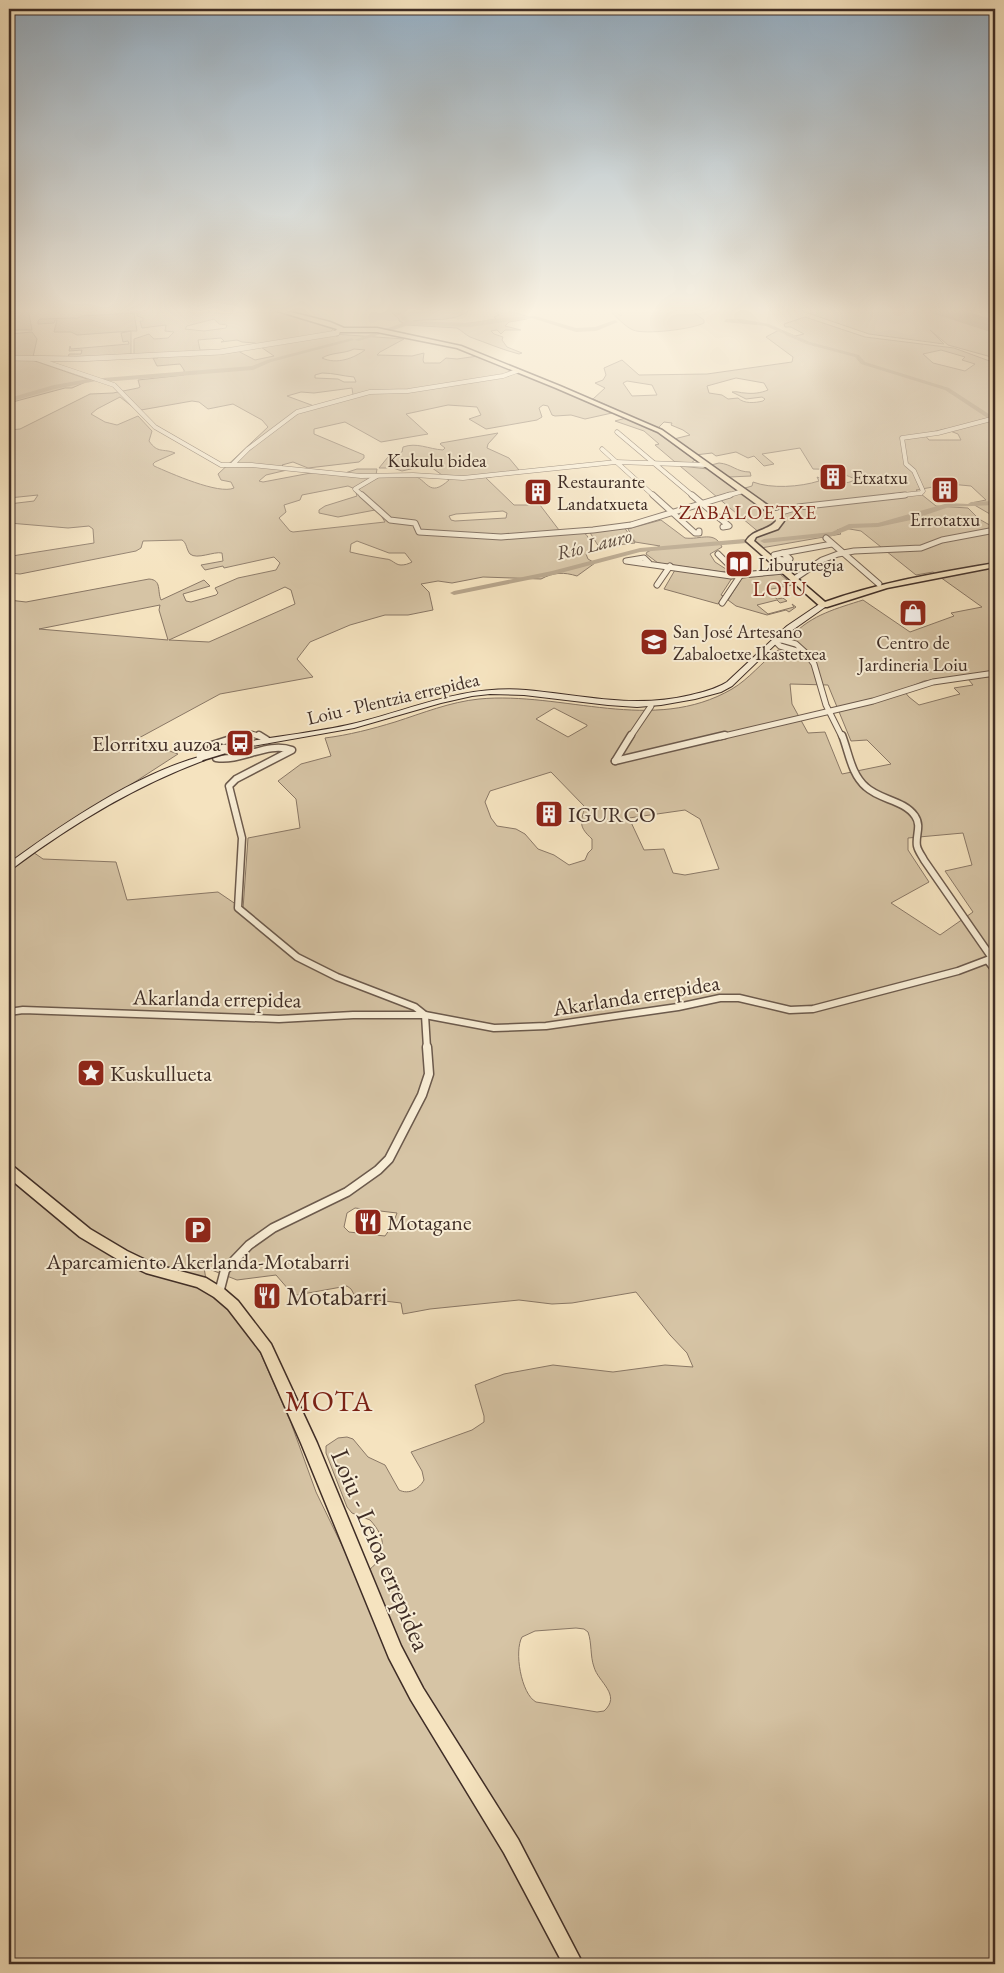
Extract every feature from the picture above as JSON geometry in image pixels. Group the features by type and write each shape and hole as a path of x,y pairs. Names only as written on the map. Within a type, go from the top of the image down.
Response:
{"main road":[{"path":"591,402 660,431 775,514 780,521 777,525 751,538 750,541 816,598 820,607"},
{"name":"Loiu - Plentzia errepidea","path":"244,750 267,740 357,725 427,703 468,694 526,692 608,703 639,705 675,701 717,690 740,675 786,631 820,607 865,591 995,565"},
{"path":"816,598 842,598"},
{"path":"9,863 74,819 152,775 201,757 228,750 244,750 345,730 441,701 484,694 532,694 608,705 651,706 691,700 717,690"},
{"path":"9,867 64,829 121,795 169,770 201,757"},
{"name":"Loiu - Leioa errepidea","path":"9,1171 92,1238 151,1269 201,1282 219,1293 233,1305 266,1348 309,1443 395,1652 417,1694 511,1846 573,1964"}],"street":[{"name":"Kukulu bidea","path":"131,402 155,427 218,464 361,476 468,478 616,462 707,465"},
{"path":"235,464 248,449 296,412 331,402"},
{"path":"775,514 798,507 921,493 923,491 914,471 906,464 902,438 938,433 995,418"},
{"path":"617,432 728,526 723,527"},
{"path":"602,449 694,533 699,533 699,531"},
{"name":"Kukulu bidea","path":"378,476 360,485 355,489 356,492 390,520 412,522 419,532 481,537 515,537 623,526 672,512"},
{"path":"672,512 743,491"},
{"path":"794,579 822,560 844,553 921,548 942,540 995,530"},
{"path":"826,538 879,584"},
{"path":"783,553 832,544"},
{"path":"718,554 740,576"},
{"path":"649,563 716,575 740,576 784,571"},
{"path":"657,585 670,566"},
{"path":"722,603 740,576"},
{"path":"786,631 784,636 789,642 808,654 815,665 825,702 844,740 854,773 869,790 898,802 916,816 920,824 921,834 918,845 924,860 992,959 995,970"},
{"path":"775,641 789,642"},
{"path":"775,641 784,647 808,654"},
{"path":"759,655 771,648 790,646 789,642"},
{"path":"651,706 615,761 873,701 933,682 995,673"},
{"path":"210,750 217,742 256,734 267,740"},
{"path":"216,758 226,760 244,750 256,734"},
{"path":"219,1293 225,1270 230,1262 249,1245 273,1228 347,1192 378,1170 389,1159 422,1095 429,1074 425,1015 415,1007 337,977 297,957 238,908 242,834 229,786 236,779 292,750 286,748 244,750"},
{"name":"Akarlanda errepidea","path":"9,1012 23,1010 279,1019 353,1015 425,1015 494,1028 546,1026 678,1007 720,998 738,998 790,1010 813,1009 921,982 992,959"}],"shaded area":[{"path":"74,402 110,402 91,414 105,422 117,425 138,416 152,431 149,441 155,448 175,453 155,462 154,466 206,486 227,489 234,488 231,482 221,480 218,474 268,427 262,420 233,404 208,409 199,402 303,402 314,406 328,402 597,402 612,413 585,419 571,415 555,416 552,415 548,406 543,405 539,408 542,417 537,420 486,429 469,419 481,415 477,407 448,405 406,414 428,434 381,442 345,422 314,429 314,434 364,455 364,458 359,462 308,468 293,462 282,465 287,470 266,475 259,481 263,482 316,472 345,473 357,469 377,469 376,475 412,475 432,488 437,488 449,480 428,465 402,471 393,468 379,468 388,457 402,452 403,447 418,445 443,450 445,448 441,443 498,433 488,444 487,448 509,458 519,470 486,478 514,505 540,505 559,530 583,532 588,537 591,549 586,554 588,559 595,563 577,576 559,573 541,579 483,577 452,583 438,581 421,584 429,592 433,610 408,615 385,615 350,625 310,642 297,659 313,677 220,694 137,739 178,754 30,850 43,859 116,862 127,900 218,892 243,909 248,838 300,828 296,799 278,781 301,764 331,756 325,738 369,729 447,705 479,699 511,698 639,710 671,709 702,702 732,689 778,650 785,649 807,657 808,651 792,639 793,635 816,617 844,606 863,600 910,632 954,616 951,613 982,607 933,572 916,575 861,531 844,528 837,530 841,534 761,548 754,543 753,538 761,534 680,466 708,469 738,490 752,486 753,482 768,486 786,486 803,485 819,481 817,477 825,482 845,483 855,479 835,471 813,469 800,448 762,454 774,464 764,466 754,456 748,458 736,452 716,456 712,453 695,455 674,439 690,435 671,425 672,423 664,422 655,431 695,460 691,463 675,462 655,445 659,444 644,431 615,421 626,418 626,414 600,402 995,402 995,517 971,503 986,500 971,486 950,484 916,490 936,506 968,508 979,519 995,528 995,671 924,681 903,690 919,705 960,694 954,688 973,685 968,679 995,676 995,1964 9,1964 9,600 26,602 149,579 156,581 161,600 204,580 210,586 183,594 186,601 191,602 216,595 218,593 215,588 238,578 276,570 280,563 274,557 224,568 223,566 205,570 201,565 223,561 222,553 193,556 182,540 143,541 141,548 136,551 20,574 9,573 9,558 12,556 94,543 93,529 89,526 68,528 9,523 9,504 34,501 38,495 9,498 9,478 15,474 9,473 9,430 20,429","holes":["945,429 958,434 961,440 929,440 924,434","348,486 355,489 357,496 325,506 319,510 319,513 338,517 375,510 379,512 385,522 293,532 279,518 286,512 284,505 300,500 302,495","503,511 507,513 506,518 451,520 449,516 456,514","357,541 389,553 405,553 412,562 399,565 388,559 350,552 351,544","285,587 291,590 295,604 209,642 169,640","160,605 159,610 168,640 39,629","790,684 828,685 851,741 867,740 891,764 842,774 825,732 808,733 792,704","554,708 587,725 568,737 536,719","551,772 585,807 582,824 592,839 592,849 585,860 569,865 554,855 538,849 525,834 516,829 497,826 491,818 485,802 490,791","685,810 700,819 719,869 685,875 673,873 664,849 644,850 629,818","963,833 972,865 945,871 973,912 940,935 891,903 929,882 908,850 908,838","355,1208 397,1213 392,1226 385,1236 349,1232 344,1227 347,1213","204,1267 237,1280 276,1275 289,1290 297,1295 347,1286 355,1296 360,1298 401,1303 403,1314 430,1309 519,1300 552,1304 572,1303 636,1292 687,1353 693,1367 665,1365 613,1372 553,1365 504,1374 475,1385 484,1422 472,1430 411,1452 422,1471 424,1480 417,1488 406,1492 399,1490 385,1465 368,1457 353,1439 347,1437 338,1438 326,1446 326,1453 347,1507 352,1513 370,1520 382,1539 382,1552 369,1570 348,1558 316,1492 291,1423 260,1352 235,1316 206,1280","584,1629 588,1632 596,1673 610,1694 609,1705 604,1711 597,1712 536,1702 526,1690 520,1672 520,1643 522,1637 535,1631"]},
{"path":"126,402 186,402 141,410 134,408"},
{"path":"719,463 741,471 750,472 751,476 729,477 711,465"},
{"path":"661,520 685,538 711,537 719,542 722,547 710,554 715,562 729,571 722,572 658,563 646,554 660,546 635,542 628,529"},
{"path":"624,527 635,543 599,547 589,531"},
{"path":"675,570 732,578 721,595 724,596 718,604 664,589"},
{"path":"780,574 793,585 766,590 777,599 783,598 787,601 780,603 777,600 757,605 768,614 794,607 792,604 796,607 789,612 786,610 767,615 736,606 728,600 742,578"}],"waterway":[{"path":"968,402 995,421"},
{"name":"Río Lauro","path":"971,504 995,503"},
{"name":"Río Lauro","path":"764,541 833,534 852,526 878,525 908,518 948,505 965,505"},
{"name":"Río Lauro","path":"454,593 553,573 640,550 744,541"}],"place":[{"name":"Etxatxu","path":"833,477"},
{"name":"Errotatxu","path":"945,490"},
{"name":"Restaurante Landatxueta","path":"538,492"},
{"name":"Liburutegia","path":"739,564"},
{"name":"Centro de Jardineria Loiu","path":"913,613"},
{"name":"San José Artesano Zabaloetxe Ikastetxea","path":"654,642"},
{"name":"Elorritxu auzoa","path":"240,743"},
{"name":"IGURCO","path":"549,814"},
{"name":"Kuskullueta","path":"91,1073"},
{"name":"Motagane","path":"368,1222"},
{"name":"Aparcamiento Akerlanda-Motabarri","path":"198,1230"},
{"name":"Motabarri","path":"267,1296"}],"district":[{"name":"ZABALOETXE","path":"748,512"},
{"name":"LOIU","path":"780,589"},
{"name":"MOTA","path":"329,1401"}]}
